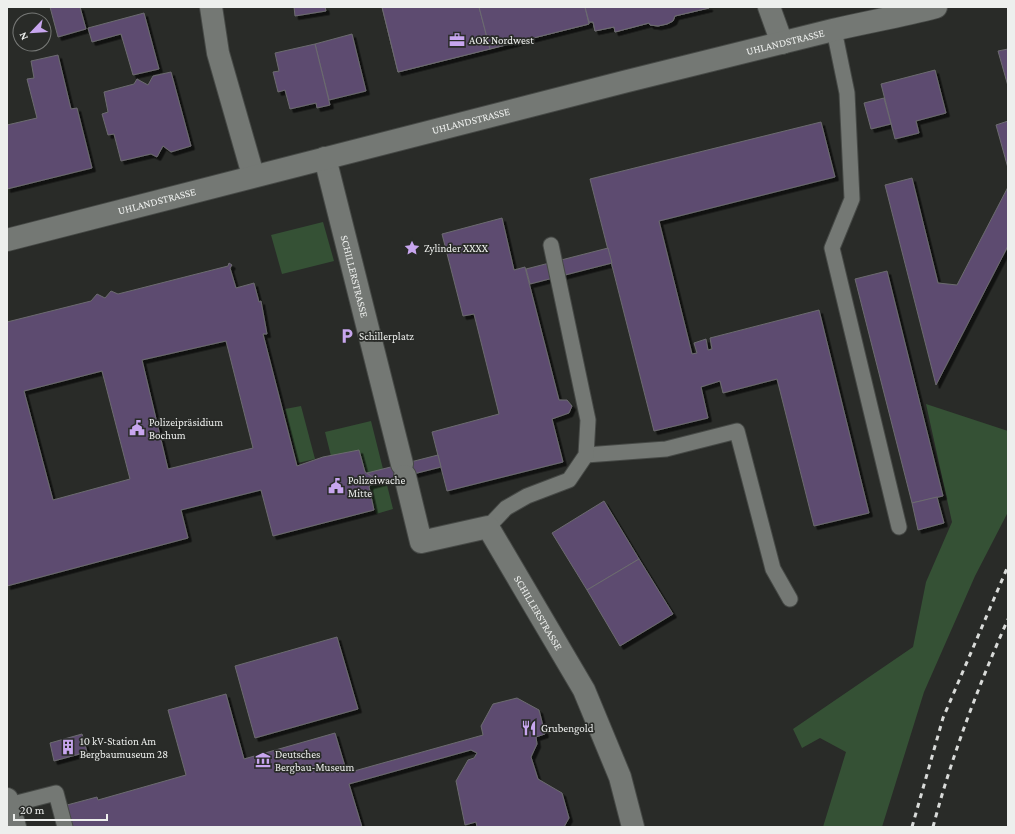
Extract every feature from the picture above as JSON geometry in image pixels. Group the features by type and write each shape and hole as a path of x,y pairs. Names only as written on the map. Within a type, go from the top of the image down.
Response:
{"street":[{"path":"211,7 218,53 253,175"},
{"path":"769,7 782,43"},
{"name":"UHLANDSTRASSE","path":"7,240 253,175 834,30 936,7"},
{"name":"SCHILLERSTRASSE","path":"325,158 421,542 488,527 584,690 620,777 633,827"},
{"path":"8,802 15,827"}],"lane":[{"path":"834,30 847,93 852,199 832,248 899,527"},
{"path":"488,527 506,508 527,496 569,480 586,455 588,420 551,245"},
{"path":"586,455 666,449 736,432 773,569 790,599"},
{"path":"8,802 56,793 65,827"}],"green space":[{"path":"323,222 334,261 282,274 271,235"},
{"path":"926,404 1008,431 1008,512 975,576 924,692 882,827 823,827 846,752 820,738 802,748 793,729 913,647 926,582 952,522"},
{"path":"301,406 315,459 298,463 285,409"},
{"path":"371,421 393,509 376,514 359,450 331,456 325,432"}],"building":[{"path":"50,7 80,7 86,29 58,37"},
{"path":"294,7 325,7 326,11 295,16"},
{"name":"AOK Nordwest","path":"382,7 709,8 675,16 673,21 667,24 658,26 650,25 649,23 615,32 614,27 595,31 593,22 589,22 589,24 398,72"},
{"path":"382,7 479,7 490,49 398,72"},
{"path":"479,7 585,7 589,24 490,49"},
{"path":"585,7 709,8 675,16 673,21 667,24 658,26 650,25 649,23 615,32 614,27 595,31 593,22 589,22"},
{"path":"144,13 159,69 133,75 121,34 92,42 88,28"},
{"path":"352,34 366,91 329,100 315,44"},
{"path":"315,44 330,105 317,108 316,103 290,109 285,90 278,92 273,72 279,71 275,53"},
{"path":"1008,49 1008,86 998,51"},
{"path":"58,55 71,109 77,108 92,168 7,189 7,125 37,118 27,79 34,78 31,61"},
{"path":"935,70 946,113 916,121 919,133 895,139 881,84"},
{"path":"171,72 191,146 171,152 163,146 157,157 151,154 121,161 114,134 108,135 102,114 108,112 104,92 134,84 137,79 148,85 153,76"},
{"path":"884,98 891,124 871,129 864,103"},
{"path":"1008,121 1008,168 996,125"},
{"path":"821,122 835,177 659,221 692,354 697,353 694,343 706,339 708,350 712,349 710,338 819,310 869,513 814,526 777,379 723,393 720,381 701,387 708,418 654,431 590,179"},
{"path":"912,178 938,283 957,285 1008,187 1008,246 936,385 885,185"},
{"path":"502,218 514,270 525,267 559,400 567,400 572,406 569,413 552,419 563,462 447,491 432,432 499,414 474,314 463,316 442,234"},
{"path":"608,248 612,263 530,284 526,269"},
{"name":"Polizeipräsidium Bochum","path":"229,263 232,265 230,268 236,288 254,283 259,302 261,301 267,334 263,334 297,466 323,457 359,450 365,472 374,478 369,487 374,510 273,536 261,490 181,510 188,538 7,586 7,322 91,301 97,294 105,298 111,291 118,294 228,266","holes":["226,341 253,448 168,469 142,360","102,371 130,479 53,500 24,391"]},
{"path":"887,271 943,496 912,503 855,279"},
{"path":"438,455 441,467 370,485 374,478 367,473"},
{"path":"937,497 944,523 918,530 912,503"},
{"path":"604,501 639,559 587,590 552,533"},
{"path":"639,559 673,614 620,646 587,590"},
{"path":"337,637 358,709 255,738 235,666"},
{"name":"Deutsches Bergbau-Museum","path":"226,694 244,759 335,733 347,773 483,735 481,726 493,704 517,698 539,710 545,734 536,737 537,744 531,757 538,779 562,793 569,818 564,827 477,827 476,822 465,825 456,781 468,760 474,758 477,753 471,750 349,784 362,827 73,827 67,805 97,797 98,800 186,775 168,710"},
{"name":"10 kV-Station Am Bergbaumuseum 28","path":"82,734 87,752 54,761 50,743"}],"railway":[{"path":"912,827 943,718 1008,566"},
{"path":"933,827 940,800 966,722 1008,619"}],"place":[{"name":"AOK Nordwest","path":"457,40"},
{"name":"Zylinder XXXX","path":"412,248"},
{"name":"Schillerplatz","path":"347,336"},
{"name":"Polizeipräsidium Bochum","path":"137,428"},
{"name":"Polizeiwache Mitte","path":"336,486"},
{"name":"Grubengold","path":"529,728"},
{"name":"10 kV-Station Am Bergbaumuseum 28","path":"68,747"},
{"name":"Deutsches Bergbau-Museum","path":"263,760"}]}
